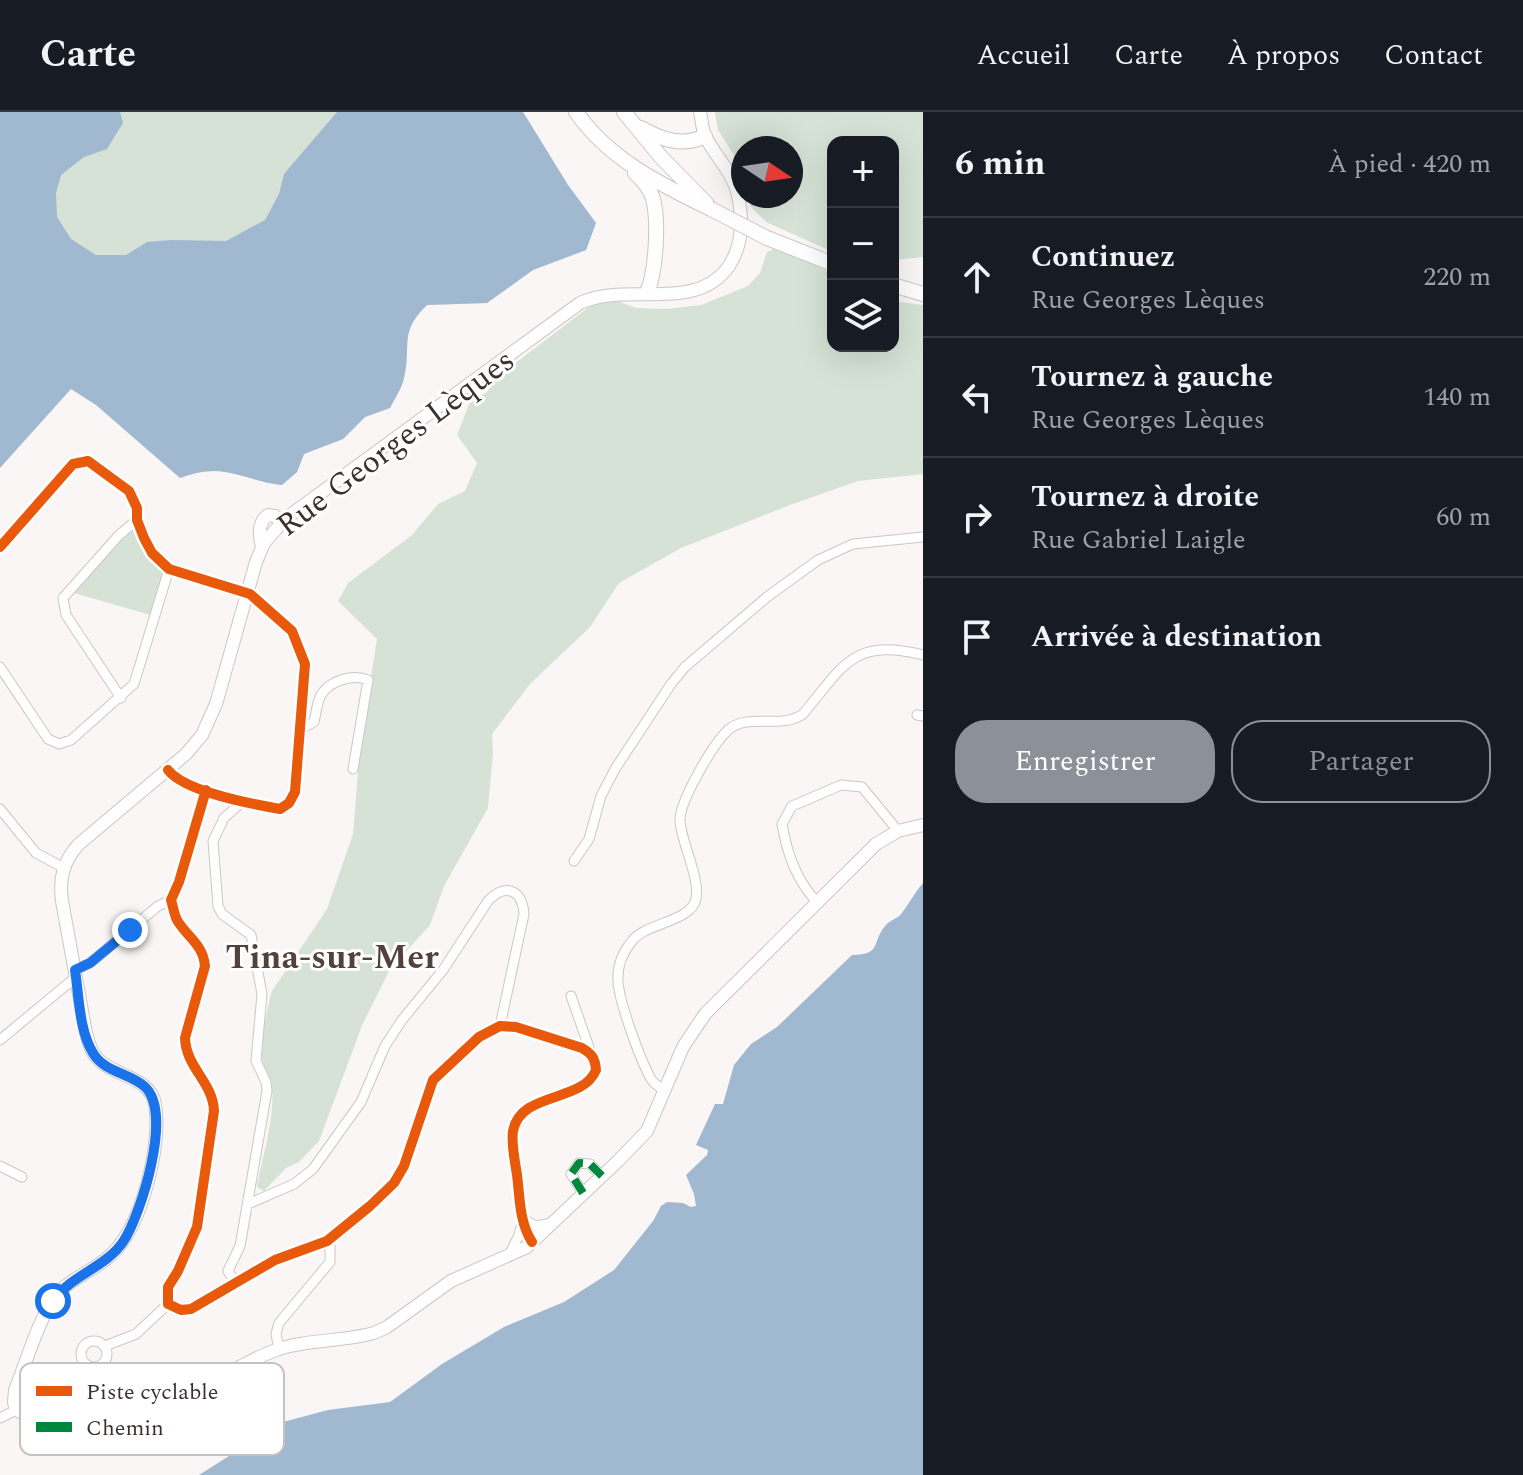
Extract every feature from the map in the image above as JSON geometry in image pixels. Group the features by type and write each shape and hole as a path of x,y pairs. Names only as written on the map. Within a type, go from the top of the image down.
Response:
{"main road":[{"path":"576,112 592,135 647,184 653,200 656,225 651,278 653,293"},
{"name":"Rue Georges Lèques","path":"64,868 79,844 168,770 193,746 207,726 262,547 282,523 580,303 602,295 692,292 710,285 727,268 740,242 742,226 738,193 727,169 705,136 700,112"},
{"path":"626,114 639,127 661,139 690,142"},
{"path":"626,114 689,192 709,208 767,238 827,262"},
{"path":"689,192 679,164 681,150 705,136"},
{"path":"620,159 689,192"},
{"path":"656,225 667,201 689,192"},
{"path":"899,287 923,294"},
{"path":"251,1363 279,1349 374,1333 451,1281 532,1242 647,1131 683,1047 697,1023 876,844 898,831 923,825"},
{"path":"27,1363 59,1292 104,1262 121,1245 135,1217 151,1164 155,1120 151,1094 144,1086 100,1062 91,1051 81,1014 61,890 64,868"},
{"path":"20,1378 14,1402 16,1410 20,1412"}],"street":[{"path":"0,547 73,464 88,461 129,491 137,508 137,520 152,553 169,569 247,593 292,631 303,652 305,664 295,792 289,803 280,809 243,801 177,780 168,770"},
{"path":"121,698 66,615 63,598 119,535 137,520"},
{"path":"574,861 589,839 601,796 615,769 685,667 767,597 818,560 853,544 923,537"},
{"path":"0,667 48,739 59,744 71,740 134,684 169,569"},
{"path":"665,1091 650,1077 620,992 618,971 626,948 635,937 686,913 694,904 696,887 680,821 684,803 701,771 728,731 745,722 795,720 844,667 863,652 889,648 923,655"},
{"path":"299,730 314,722 320,697 332,684 347,678 365,677 368,680 353,769"},
{"path":"817,902 798,877 784,835 782,824 792,806 841,785 862,787 898,831"},
{"path":"0,1040 75,973 158,906 171,900 206,790"},
{"path":"235,1282 228,1271 240,1246 267,1091 256,1061 262,994 251,935 222,914 218,906 213,841 224,818 243,801"},
{"path":"0,809 36,853 64,868"},
{"path":"248,1204 294,1184 313,1169 353,1115 385,1046 402,1020 443,970 488,901 497,892 511,891 523,905 524,914 500,1026"},
{"path":"105,1346 136,1334 168,1304 168,1287 197,1227 214,1111 209,1088 185,1049 185,1038 205,966 204,956 177,919 171,900"},
{"path":"532,1242 523,1219 513,1142 517,1120 533,1106 587,1083 596,1070 571,996"},
{"path":"168,1304 181,1310 191,1309 275,1260 327,1241 370,1206 394,1183 412,1148 429,1087 439,1072 479,1037 500,1026 543,1035 591,1053"},
{"path":"583,1193 573,1180 571,1174 574,1167 579,1163 590,1164 602,1176"},
{"path":"0,1166 22,1177"},
{"path":"523,1219 536,1226 552,1223"},
{"path":"509,1255 523,1219"},
{"path":"279,1349 276,1334 279,1323 330,1262 327,1241"},
{"path":"0,1418 16,1410"}],"green space":[{"path":"0,112 523,112 568,185 596,223 586,250 533,270 487,303 427,305 409,331 404,378 390,408 365,417 343,439 304,454 297,472 282,485 219,471 180,478"},
{"path":"715,112 923,112 923,257 899,259 899,136 827,136 827,249 766,222 752,208 803,208 803,136 731,136 731,150 718,130"},
{"path":"777,248 827,271 827,352 899,352 899,302 923,305 923,474 858,481 790,505 681,548 619,583 590,627 530,684 492,734 488,808 444,886 430,925 390,969 363,1023 319,1141 264,1191 257,1187 272,1112 272,1085 262,1058 270,998 327,909 353,834 360,747 377,639 338,601 348,583 412,535 438,504 465,491 477,463 457,435 470,402 487,392 500,375 594,303 612,299 636,308 666,309 701,305 748,286 760,273 767,252"},
{"path":"137,520 144,538 169,569 154,616 67,591"}],"water":[{"path":"0,112 120,112 123,123 107,149 84,157 61,175 56,193 57,217 71,239 96,255 126,255 147,242 226,241 265,220 279,194 284,174 337,112 523,112 568,185 596,223 586,250 533,270 487,303 427,305 409,331 404,378 390,408 365,417 343,439 304,454 297,472 282,485 219,471 180,478 96,405 71,389 0,468"},
{"path":"923,883 923,1475 199,1475 231,1455 284,1455 284,1422 328,1410 390,1402 442,1364 504,1327 564,1302 614,1270 667,1202 696,1206 686,1175 707,1155 708,1150 696,1145 715,1104 723,1104 734,1065 751,1044 777,1027 852,955 872,950 888,923 901,914"}],"marked path":[{"path":"583,1193 571,1174 579,1163 590,1164 602,1176"}],"cycle path":[{"path":"0,547 73,464 88,461 129,491 137,508 137,520 144,538 152,553 169,569 250,594 292,631 305,664 295,792 289,803 280,809 220,796 189,785 168,770"},
{"path":"206,790 171,900 177,920 204,958 205,966 185,1038 186,1049 209,1092 214,1111 197,1227 168,1287 168,1304 181,1310 191,1309 275,1260 327,1241 370,1206 394,1183 404,1166 433,1080 479,1037 500,1026 516,1027 582,1048 596,1066 589,1080 579,1088 527,1109 518,1118 513,1131 521,1209 532,1242"}],"district":[{"name":"Tina-sur-Mer","path":"332,956"}],"route":[{"path":"53,1301 71,1282 104,1262 121,1245 135,1217 151,1164 155,1120 151,1094 144,1086 100,1062 91,1051 81,1014 75,970 90,963 130,930"}]}
